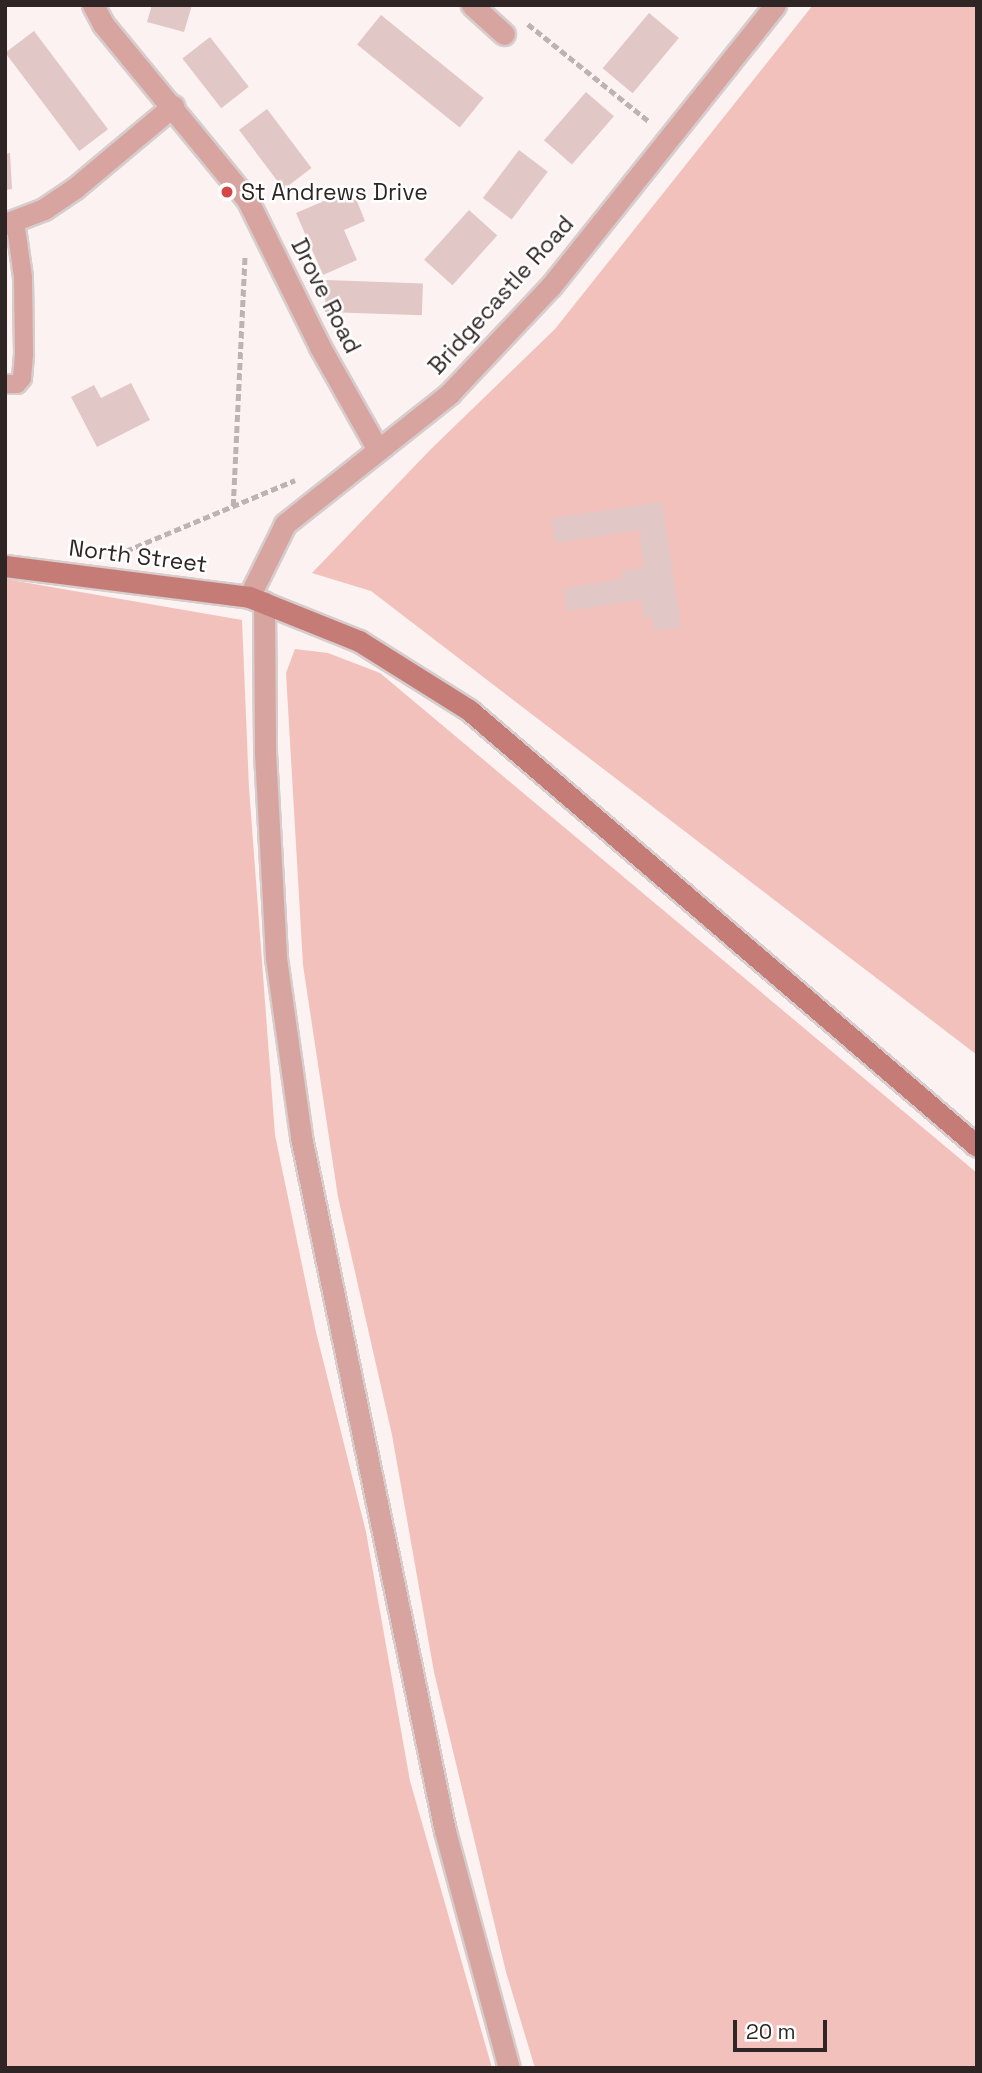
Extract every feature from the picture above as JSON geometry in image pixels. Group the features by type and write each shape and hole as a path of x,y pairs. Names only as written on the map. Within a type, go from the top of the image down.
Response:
{"main road":[{"name":"North Street","path":"5,566 257,599 359,641 469,710 977,1146"}],"street":[{"name":"Drove Road","path":"93,5 103,24 173,106 247,200 320,347 378,450"},
{"path":"472,5 504,34"},
{"name":"Bridgecastle Road","path":"257,599 285,524 450,393 551,286 775,5"},
{"path":"10,223 44,209 75,188 173,106"},
{"path":"257,599 276,958 301,1137 444,1830 509,2068"}],"lane":[{"path":"5,384 17,384 22,378 24,353 23,277 10,223"}],"path":[{"path":"504,34 528,24 669,138"},
{"path":"233,506 245,255"},
{"path":"92,576 121,551 306,476"}],"shaded area":[{"path":"813,5 977,5 977,1055 371,591 312,573 431,449 555,329"},
{"path":"5,579 242,620 249,788 275,1135 316,1332 366,1532 410,1781 492,2068 5,2068"},
{"path":"295,649 328,653 380,673 977,1173 977,2068 535,2068 506,1972 434,1672 392,1435 338,1197 303,965 286,673"}],"building":[{"path":"152,5 192,5 184,32 147,22"},
{"path":"649,13 679,38 633,93 603,68"},
{"path":"381,15 484,98 460,128 357,45"},
{"path":"34,31 108,129 79,151 5,53"},
{"path":"210,37 249,87 221,108 182,59"},
{"path":"586,92 614,116 572,165 544,140"},
{"path":"267,109 312,168 284,189 239,130"},
{"path":"519,150 548,172 512,220 483,198"},
{"path":"10,153 12,189 5,190 5,154"},
{"path":"352,189 365,221 344,230 357,260 323,275 296,213"},
{"path":"469,210 497,235 452,285 424,260"},
{"path":"326,280 423,283 422,315 325,312"},
{"path":"131,383 150,420 97,447 71,397 94,385 101,398"},
{"path":"662,502 681,627 654,631 652,616 643,618 641,600 567,611 563,588 622,579 621,571 644,568 639,530 555,543 552,518"}],"place":[{"name":"St Andrews Drive","path":"227,192"}]}
